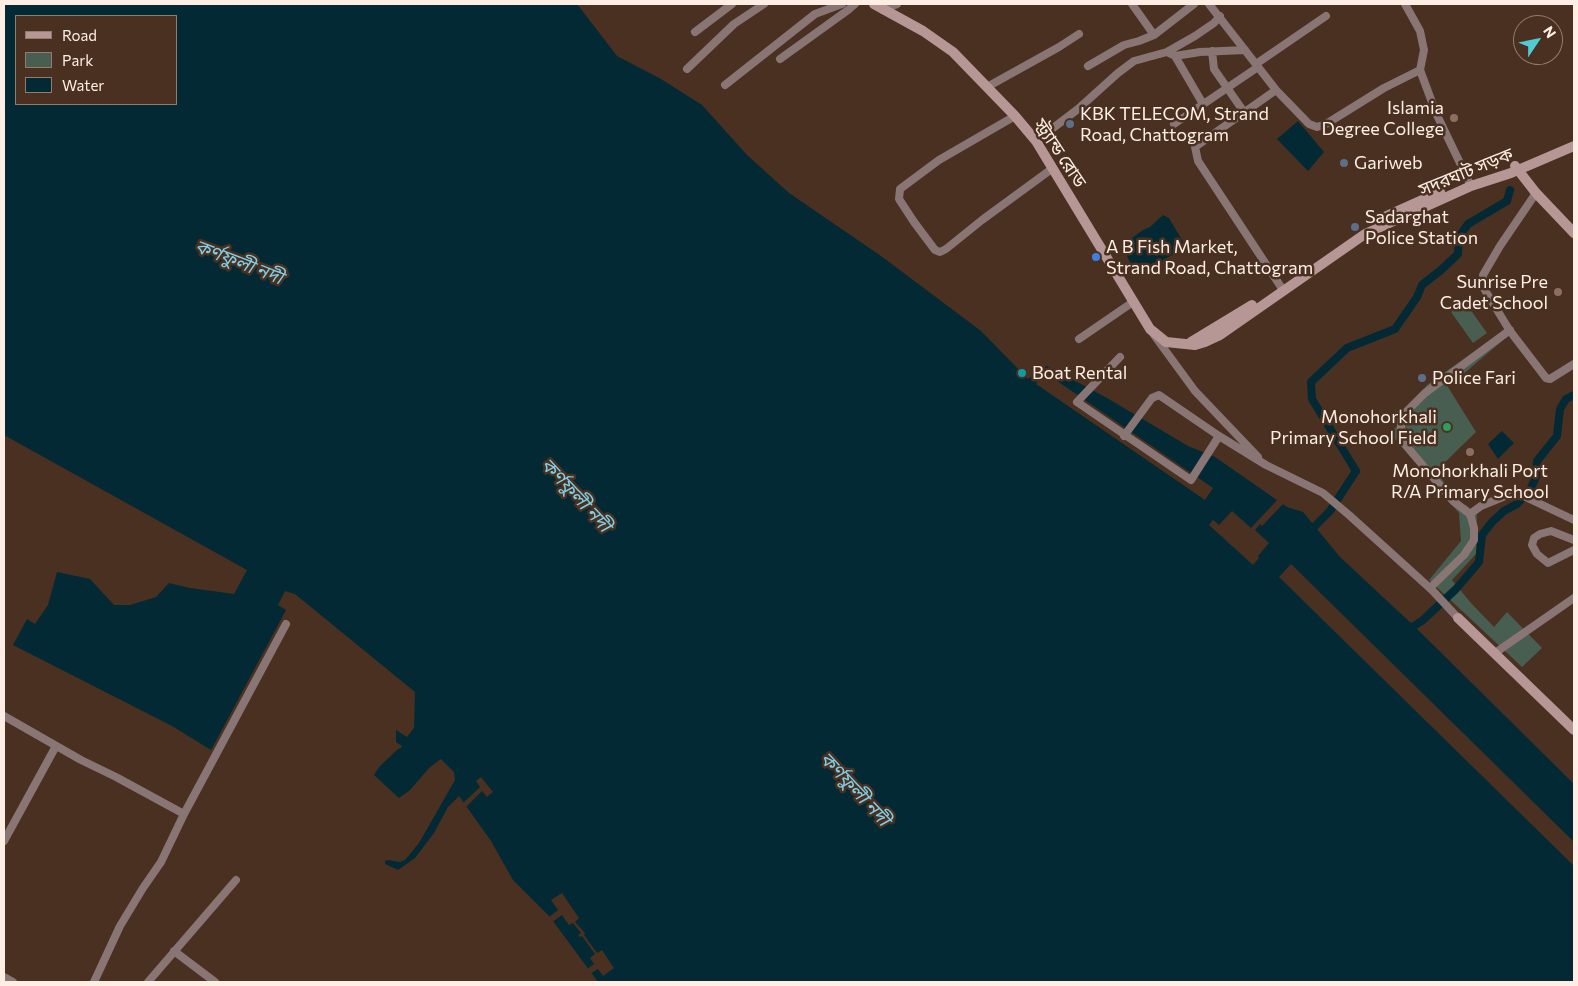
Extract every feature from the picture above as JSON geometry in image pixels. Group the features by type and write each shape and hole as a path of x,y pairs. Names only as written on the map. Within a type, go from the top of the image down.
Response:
{"main road":[{"name":"স্ট্র্যান্ড রোড","path":"874,4 923,31 953,52 1014,116 1036,141 1150,329 1166,342 1186,345"},
{"name":"সদরঘাট সড়ক","path":"1516,168 1574,141"},
{"name":"সদরঘাট সড়ক","path":"1186,345 1205,342 1220,334 1281,287 1365,234 1470,183 1574,146"},
{"path":"1516,168 1536,194 1574,233"},
{"path":"1458,618 1574,730"}],"street":[{"path":"695,32 732,4"},
{"path":"688,68 734,24 764,4"},
{"path":"725,85 815,14 842,4"},
{"path":"780,59 855,4"},
{"path":"883,10 897,4"},
{"path":"1132,4 1154,34"},
{"path":"1088,66 1124,45 1154,34 1194,4"},
{"path":"1209,4 1276,90 1309,124 1317,127 1326,124 1384,88 1420,70"},
{"path":"1404,4 1420,31 1424,50 1420,70 1436,113 1470,183"},
{"path":"1036,141 1078,109 1134,61 1167,52 1195,36 1214,23 1220,16"},
{"path":"1174,124 1326,16"},
{"path":"987,87 1079,34"},
{"path":"1167,52 1175,56 1244,50"},
{"path":"1212,52 1214,69 1244,112"},
{"path":"1175,56 1203,104"},
{"path":"1276,90 1195,147 1195,153 1198,161 1281,287"},
{"path":"1014,116 939,160 900,189 899,199 914,222 935,250 940,252 1053,168"},
{"path":"1536,194 1500,246 1483,276 1483,287 1510,330 1546,378 1550,379 1574,364"},
{"path":"1079,339 1133,302"},
{"path":"1150,329 1195,391 1266,465"},
{"path":"1431,589 1464,555 1474,540 1474,528 1470,514 1453,501 1403,442 1401,421 1404,414 1425,393 1510,330"},
{"path":"1120,357 1077,402 1124,436 1191,480 1219,436"},
{"path":"1124,436 1152,398 1159,395 1266,465 1323,493 1431,589 1458,618"},
{"path":"1470,514 1481,506 1515,492 1574,520"},
{"path":"1574,540 1551,531 1534,538 1532,545 1537,554 1548,563 1574,550"},
{"path":"1495,653 1574,598"},
{"path":"94,982 120,926 143,888 162,862 184,814 286,624"},
{"path":"4,716 81,760 184,814"},
{"path":"4,841 56,746"},
{"path":"148,982 236,880"},
{"path":"174,951 216,982"},
{"path":"4,977 13,982"}],"green space":[{"path":"1465,302 1487,333 1473,343 1451,312"},
{"path":"1504,330 1508,336 1448,387 1476,432 1436,471 1461,505 1466,505 1477,515 1476,554 1452,580 1494,627 1507,612 1542,648 1522,667 1429,580 1461,541 1459,513 1390,433 1398,425 1389,414 1411,406 1427,385"}],"water":[{"name":"কর্ণফুলী নদী","path":"4,4 577,4 617,56 661,79 702,105 747,155 789,193 881,256 981,331 1028,379 1047,366 1107,398 1188,446 1215,457 1287,507 1303,512 1340,557 1414,626 1574,784 1574,982 598,982 550,917 513,880 491,841 459,796 448,807 434,833 415,858 398,870 385,864 385,861 388,860 400,862 405,860 419,843 455,780 454,772 441,759 430,767 410,790 399,798 374,775 379,767 402,746 396,742 396,730 407,737 414,728 415,692 295,594 285,591 278,605 286,610 211,750 172,726 13,645 27,619 35,624 48,605 57,572 90,579 114,605 130,605 156,597 169,583 234,594 247,570 4,435"},
{"path":"1298,121 1324,152 1308,171 1277,139"},
{"path":"1163,215 1169,218 1186,247 1142,272 1133,269 1122,245 1150,227"},
{"path":"1502,431 1514,443 1498,459 1488,444"}],"pier":[{"path":"1044,372 1213,488 1205,500 1036,384"},
{"path":"1279,498 1285,502 1262,526 1260,524 1255,530 1269,543 1253,565 1209,525 1213,520 1219,525 1232,511 1251,528"},
{"path":"1291,564 1574,842 1574,866 1279,577"},
{"path":"481,777 493,792 487,797 482,791 465,808 462,804 480,787 476,781"},
{"path":"562,893 579,918 575,922 585,933 584,935 597,953 602,950 614,968 603,976 598,969 590,974 586,970 594,964 590,958 595,954 582,936 578,935 581,933 573,923 569,925 562,915 551,923 548,918 558,910 551,900"}],"waterway":[{"path":"1309,532 1330,511 1356,471 1312,399 1311,382 1347,348 1395,329 1417,297 1422,285 1458,254 1459,237 1468,224 1507,201 1510,190"},
{"path":"1405,628 1414,626 1423,620 1456,589 1479,562 1482,535 1492,522 1504,511 1517,504 1530,490 1536,477 1537,461 1557,436 1560,409 1566,399 1574,395"}],"place":[{"name":"Islamia Degree College","path":"1454,118"},
{"name":"KBK TELECOM, Strand Road, Chattogram","path":"1070,124"},
{"name":"Gariweb","path":"1344,163"},
{"name":"Sadarghat Police Station","path":"1355,227"},
{"name":"A B Fish Market, Strand Road, Chattogram","path":"1096,257"},
{"name":"Sunrise Pre Cadet School","path":"1558,292"},
{"name":"Boat Rental","path":"1022,373"},
{"name":"Police Fari","path":"1422,378"},
{"name":"Monohorkhali Primary School Field","path":"1447,427"},
{"name":"Monohorkhali Port R/A Primary School","path":"1470,452"}]}
